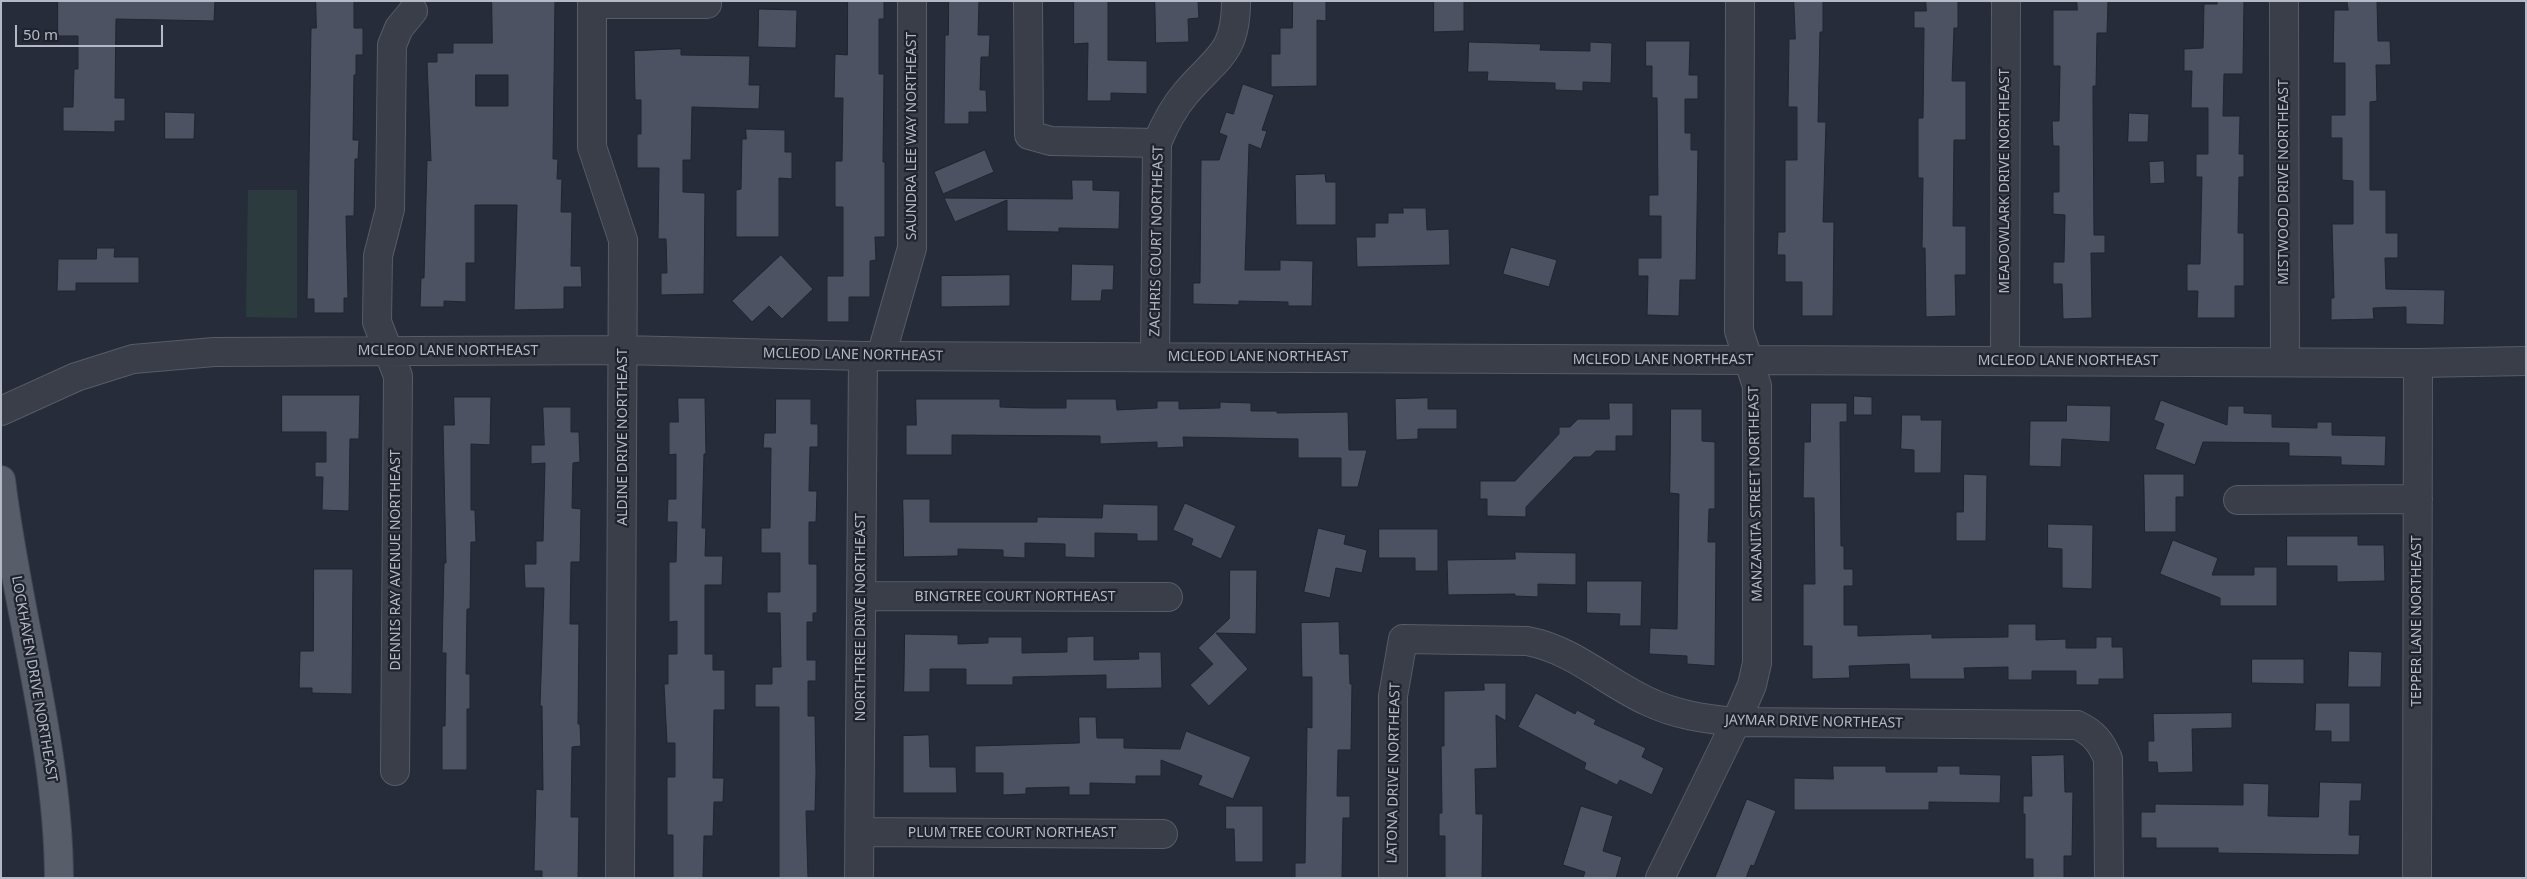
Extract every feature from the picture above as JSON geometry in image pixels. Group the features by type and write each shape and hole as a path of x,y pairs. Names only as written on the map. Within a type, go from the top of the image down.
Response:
{"main road":[{"name":"LOCKHAVEN DRIVE NORTHEAST","path":"1,480 11,550 46,738 59,844 59,878"}],"street":[{"name":"SAUNDRA LEE WAY NORTHEAST","path":"872,356 912,248 912,1"},
{"path":"1028,1 1029,135 1051,141 1157,143"},
{"name":"ZACHRIS COURT NORTHEAST","path":"1155,357 1157,143 1165,124 1186,93 1212,68 1227,49 1234,31 1236,1"},
{"name":"MANZANITA STREET NORTHEAST","path":"1660,878 1736,722 1752,685 1757,663 1757,386 1739,331 1740,1"},
{"name":"MEADOWLARK DRIVE NORTHEAST","path":"2005,361 2006,1"},
{"name":"MISTWOOD DRIVE NORTHEAST","path":"2284,1 2285,362"},
{"path":"592,3 707,4"},
{"name":"ALDINE DRIVE NORTHEAST","path":"592,3 592,146 623,240 620,878"},
{"name":"DENNIS RAY AVENUE NORTHEAST","path":"395,771 398,376 377,322 378,256 390,209 392,45 399,28 413,12"},
{"name":"MCLEOD LANE NORTHEAST","path":"1,411 76,377 133,360 214,352 623,350 872,356 2418,363 2526,361"},
{"name":"NORTHTREE DRIVE NORTHEAST","path":"859,878 861,596 872,356"},
{"name":"TEPPER LANE NORTHEAST","path":"2416,878 2418,363"},
{"path":"2238,500 2418,499"},
{"name":"BINGTREE COURT NORTHEAST","path":"861,596 1168,598"},
{"name":"JAYMAR DRIVE NORTHEAST","path":"1403,639 1527,641 1545,644 1563,652 1646,701 1667,710 1696,718 1736,722 2077,725 2096,737 2108,759 2109,878"},
{"name":"LATONA DRIVE NORTHEAST","path":"1393,878 1393,696 1403,639"},
{"name":"PLUM TREE COURT NORTHEAST","path":"860,832 1164,834"}],"shaded area":[{"path":"248,190 297,190 297,318 246,317"}],"building":[{"path":"58,1 215,1 214,21 116,19 115,98 125,98 125,121 115,121 115,132 63,131 63,107 73,107 74,69 78,69 78,36 58,36"},
{"path":"316,1 354,1 354,28 363,28 363,55 356,55 356,75 354,75 353,140 359,140 358,159 355,159 354,216 346,216 348,298 344,298 344,313 314,313 314,299 307,299 311,28 316,28"},
{"path":"492,1 555,1 553,159 558,159 557,179 562,179 561,212 572,212 571,266 581,266 582,287 564,287 564,309 514,310 517,205 475,205 475,263 466,263 466,302 444,301 444,307 420,307 421,278 424,278 427,160 431,161 427,62 437,62 437,53 453,53 453,43 492,43","holes":["476,75 508,75 508,106 476,106"]},
{"path":"848,1 884,1 884,19 879,19 879,74 884,74 883,162 885,162 885,237 875,237 876,260 870,261 870,297 849,297 849,322 827,322 827,276 843,276 843,207 835,207 835,161 842,161 843,98 834,98 835,54 847,55"},
{"path":"949,1 979,1 978,35 990,35 989,57 981,57 980,90 986,90 987,112 969,112 969,124 944,124 945,35 948,35"},
{"path":"1074,1 1108,1 1108,60 1147,61 1147,94 1111,93 1111,101 1087,101 1088,43 1074,44"},
{"path":"1155,1 1198,1 1199,18 1188,19 1189,42 1156,43"},
{"path":"1293,1 1326,1 1326,21 1317,20 1317,86 1271,87 1271,54 1280,54 1280,28 1292,28"},
{"path":"1434,1 1464,1 1464,31 1434,32"},
{"path":"1794,1 1823,1 1823,32 1820,32 1818,122 1826,122 1823,222 1834,222 1833,316 1802,316 1802,282 1785,282 1785,255 1777,255 1778,232 1785,232 1785,160 1797,160 1797,107 1788,107 1789,39 1795,39"},
{"path":"1926,1 1958,1 1958,28 1954,28 1952,81 1966,81 1966,140 1954,140 1953,226 1966,226 1966,275 1955,275 1956,316 1926,317 1925,248 1922,248 1923,178 1918,178 1918,118 1923,118 1924,28 1914,28 1914,11 1926,11"},
{"path":"2077,1 2108,1 2107,33 2097,33 2096,86 2093,86 2094,235 2105,235 2105,253 2091,253 2092,318 2063,319 2062,284 2053,284 2053,262 2064,262 2065,215 2053,214 2053,192 2059,192 2059,146 2053,146 2052,121 2059,121 2060,66 2053,66 2053,10 2077,10"},
{"path":"2217,1 2244,1 2243,74 2224,74 2223,116 2240,116 2239,154 2244,154 2244,177 2239,177 2238,233 2244,233 2244,286 2235,286 2235,318 2197,318 2198,291 2187,291 2187,264 2200,264 2202,177 2196,177 2196,154 2208,154 2208,108 2191,108 2192,71 2184,71 2184,49 2203,48 2204,4 2217,4"},
{"path":"2347,1 2377,1 2378,41 2390,41 2391,65 2376,65 2377,101 2370,102 2370,190 2386,190 2386,233 2398,233 2398,258 2385,258 2386,289 2445,290 2444,325 2406,324 2406,307 2373,308 2374,319 2331,320 2331,298 2334,298 2332,224 2353,224 2353,181 2342,180 2342,138 2331,138 2331,115 2345,115 2345,63 2333,63 2334,10 2348,10"},
{"path":"759,9 797,10 796,48 758,47"},
{"path":"1646,41 1690,41 1689,75 1698,75 1698,99 1685,99 1685,133 1691,133 1691,150 1698,150 1696,280 1680,280 1679,316 1647,315 1648,276 1638,276 1638,258 1661,258 1661,216 1649,216 1649,195 1658,195 1657,98 1652,98 1652,66 1646,66"},
{"path":"1469,42 1541,44 1540,50 1590,51 1590,42 1612,43 1611,83 1583,82 1583,91 1555,90 1555,83 1487,81 1488,72 1468,72"},
{"path":"681,49 681,55 750,56 749,85 760,85 759,109 692,107 691,160 683,160 683,192 705,193 704,294 661,295 661,273 667,273 666,239 658,239 659,168 637,168 637,134 641,134 641,100 635,100 634,51"},
{"path":"1243,84 1274,95 1262,130 1267,131 1261,149 1249,144 1245,270 1280,270 1280,260 1313,261 1312,306 1288,306 1288,302 1239,301 1239,305 1193,304 1193,283 1200,283 1201,160 1219,160 1227,136 1219,133 1226,112 1233,114"},
{"path":"165,112 195,113 194,139 165,139"},
{"path":"2129,113 2149,114 2148,142 2128,142"},
{"path":"746,129 785,130 785,152 792,152 792,179 779,178 779,237 736,237 736,190 741,189 742,139 746,139"},
{"path":"985,150 994,172 943,194 934,172"},
{"path":"2164,161 2165,183 2150,184 2149,162"},
{"path":"1325,174 1326,182 1336,182 1336,225 1296,225 1295,175"},
{"path":"1072,180 1093,180 1093,190 1120,191 1119,229 1059,228 1059,232 1007,231 1007,200 955,222 944,198 1072,199"},
{"path":"1403,208 1426,208 1427,230 1449,229 1450,265 1357,267 1356,237 1375,237 1375,223 1388,223 1388,213 1403,213"},
{"path":"1511,247 1557,260 1549,287 1503,274"},
{"path":"97,248 115,248 114,257 139,257 139,283 76,283 76,291 57,291 58,259 96,259"},
{"path":"781,255 813,289 782,319 769,306 752,322 732,301"},
{"path":"1072,264 1114,265 1113,290 1102,290 1101,301 1071,301"},
{"path":"1010,275 1010,306 941,307 941,276"},
{"path":"282,395 360,395 359,439 350,439 349,511 322,510 323,477 315,477 315,462 326,462 326,432 282,432"},
{"path":"1854,396 1872,397 1872,415 1854,415"},
{"path":"454,397 491,397 490,445 471,444 471,510 475,510 476,542 471,542 470,609 467,609 466,674 470,674 470,709 467,709 467,770 442,770 442,726 445,726 446,653 442,653 444,563 446,563 443,425 454,425"},
{"path":"678,398 705,398 706,454 704,454 702,528 706,528 705,556 723,556 722,585 705,585 705,654 713,654 713,670 725,670 725,710 714,710 713,778 724,778 723,802 714,802 713,836 704,836 703,878 673,878 673,835 667,835 667,777 675,777 675,743 667,743 664,684 668,684 668,654 677,654 677,621 669,622 669,562 676,562 677,522 667,522 668,499 676,499 676,454 669,455 669,422 678,422"},
{"path":"1428,398 1428,409 1457,409 1457,429 1418,429 1418,439 1396,440 1395,399"},
{"path":"776,399 811,399 811,424 818,424 818,447 810,447 809,491 817,491 816,522 809,522 809,564 817,564 817,613 813,613 813,622 807,622 807,660 816,660 816,681 808,681 808,716 815,716 816,773 815,811 806,811 808,878 779,878 779,707 755,707 755,684 772,684 772,667 781,667 780,613 767,613 767,592 780,592 780,553 761,553 761,528 770,528 771,448 763,448 764,433 775,433"},
{"path":"916,399 1000,399 1000,407 1066,408 1066,399 1116,399 1117,410 1157,408 1157,401 1179,401 1179,409 1220,408 1220,402 1251,403 1251,411 1277,411 1277,413 1348,412 1349,450 1367,450 1358,487 1341,487 1341,458 1298,458 1298,439 1183,437 1184,447 1157,448 1157,442 1100,444 1100,436 952,435 952,455 906,455 906,425 916,425"},
{"path":"2161,400 2227,425 2228,406 2244,406 2244,413 2272,414 2272,427 2317,428 2317,422 2332,422 2332,435 2386,436 2385,466 2341,465 2341,457 2289,456 2289,443 2203,442 2195,465 2155,449 2164,424 2154,420"},
{"path":"1609,403 1633,403 1633,436 1616,436 1616,451 1596,451 1590,457 1574,457 1526,507 1526,517 1487,516 1487,499 1480,499 1480,481 1515,481 1559,434 1559,427 1570,427 1578,419 1609,419"},
{"path":"1811,403 1847,403 1847,422 1840,422 1841,546 1844,546 1844,569 1853,569 1853,586 1844,586 1844,625 1858,625 1858,636 1932,634 1932,638 2008,637 2008,624 2036,624 2036,640 2066,639 2066,648 2096,648 2096,637 2112,637 2112,647 2123,647 2124,679 2099,679 2099,685 2076,685 2076,671 2032,671 2032,680 2008,680 2008,667 1964,668 1965,679 1910,679 1909,664 1849,666 1850,678 1812,679 1812,646 1803,646 1803,584 1815,584 1814,498 1803,498 1804,442 1810,442"},
{"path":"2067,405 2111,406 2110,442 2062,439 2061,467 2029,466 2030,421 2066,421"},
{"path":"543,407 571,407 571,432 579,432 580,462 573,463 572,508 581,509 580,562 571,562 570,624 579,624 578,724 580,724 581,746 572,747 571,817 579,817 578,878 542,878 542,871 534,871 536,789 543,790 542,706 540,706 544,588 525,588 524,564 536,564 536,541 543,541 545,463 531,464 531,445 544,445"},
{"path":"1671,409 1702,409 1702,441 1715,442 1715,509 1709,509 1708,542 1716,542 1715,666 1687,664 1687,656 1649,654 1650,628 1677,629 1679,494 1670,493"},
{"path":"1902,415 1921,415 1921,420 1942,420 1941,473 1914,473 1914,450 1901,449"},
{"path":"1964,474 1987,475 1986,541 1956,541 1956,512 1963,512"},
{"path":"2144,474 2184,474 2184,497 2176,497 2176,532 2145,532"},
{"path":"903,499 930,499 930,522 1037,522 1037,517 1102,518 1103,504 1158,505 1158,541 1137,541 1137,534 1095,533 1095,558 1065,557 1065,544 1025,543 1025,558 1003,557 1003,550 958,549 958,556 904,557"},
{"path":"1185,503 1236,526 1221,559 1191,545 1193,539 1173,530"},
{"path":"2048,524 2093,525 2092,589 2062,588 2062,549 2048,548"},
{"path":"1318,528 1346,535 1344,544 1367,550 1362,573 1336,568 1330,598 1304,592"},
{"path":"1379,529 1438,529 1438,571 1415,571 1415,558 1379,558"},
{"path":"2287,536 2358,536 2358,545 2384,545 2385,581 2337,582 2337,566 2287,566"},
{"path":"2173,540 2218,558 2212,575 2254,575 2254,567 2277,567 2277,606 2220,606 2220,598 2160,574"},
{"path":"1515,552 1576,553 1576,585 1538,584 1538,597 1515,596 1515,594 1448,595 1447,560 1515,559"},
{"path":"314,569 353,569 352,694 312,693 312,688 299,688 300,651 313,651"},
{"path":"1230,570 1257,570 1256,634 1216,633 1248,669 1209,706 1190,685 1213,664 1198,648 1229,619"},
{"path":"1587,581 1642,581 1641,626 1619,626 1620,614 1587,613"},
{"path":"1339,622 1340,654 1349,654 1350,684 1352,684 1351,750 1338,750 1337,796 1350,796 1350,818 1343,818 1342,878 1295,878 1295,863 1305,863 1307,727 1312,728 1312,677 1302,677 1301,623"},
{"path":"905,634 958,635 958,644 988,643 988,637 1022,637 1022,653 1067,652 1067,637 1094,636 1094,660 1139,659 1138,652 1161,652 1162,688 1106,689 1106,675 1013,677 1013,685 966,685 966,669 930,669 930,692 904,692"},
{"path":"2349,651 2382,652 2381,687 2348,687"},
{"path":"2252,659 2304,659 2304,684 2252,683"},
{"path":"1484,683 1506,683 1506,721 1496,715 1497,768 1475,769 1476,814 1483,814 1482,878 1445,878 1445,836 1439,836 1439,813 1442,813 1441,746 1444,746 1444,691 1484,690"},
{"path":"1536,693 1575,714 1577,710 1596,720 1594,724 1646,748 1642,757 1664,768 1652,795 1620,780 1617,785 1584,769 1586,763 1518,727"},
{"path":"2316,703 2350,703 2350,742 2331,742 2331,731 2315,731"},
{"path":"2232,713 2232,728 2192,729 2193,772 2158,773 2157,762 2148,762 2148,741 2154,741 2153,714"},
{"path":"1079,717 1096,717 1097,738 1124,738 1124,748 1180,749 1186,731 1251,757 1233,799 1198,785 1202,776 1161,760 1161,776 1136,776 1136,784 1090,783 1090,795 1069,795 1069,787 1026,788 1026,794 1003,795 1003,773 975,773 975,746 1079,743"},
{"path":"929,735 930,767 956,767 957,793 903,793 903,736"},
{"path":"2064,755 2065,792 2073,792 2072,856 2064,856 2064,878 2033,878 2033,859 2025,859 2025,814 2023,814 2023,796 2032,796 2031,756"},
{"path":"1833,766 1886,766 1886,772 1937,772 1937,766 1960,766 1960,774 2001,775 2000,803 1929,802 1929,810 1794,810 1794,778 1833,779"},
{"path":"2320,782 2362,783 2361,801 2350,801 2349,835 2360,835 2359,855 2218,853 2218,848 2156,848 2156,838 2141,838 2141,812 2155,812 2155,804 2243,805 2243,783 2269,784 2268,816 2318,817"},
{"path":"1747,799 1776,811 1754,866 1751,865 1746,878 1715,878"},
{"path":"1226,806 1263,806 1263,862 1235,862 1234,829 1226,829"},
{"path":"1581,806 1613,816 1603,851 1622,857 1616,878 1583,878 1585,872 1563,865"}]}
